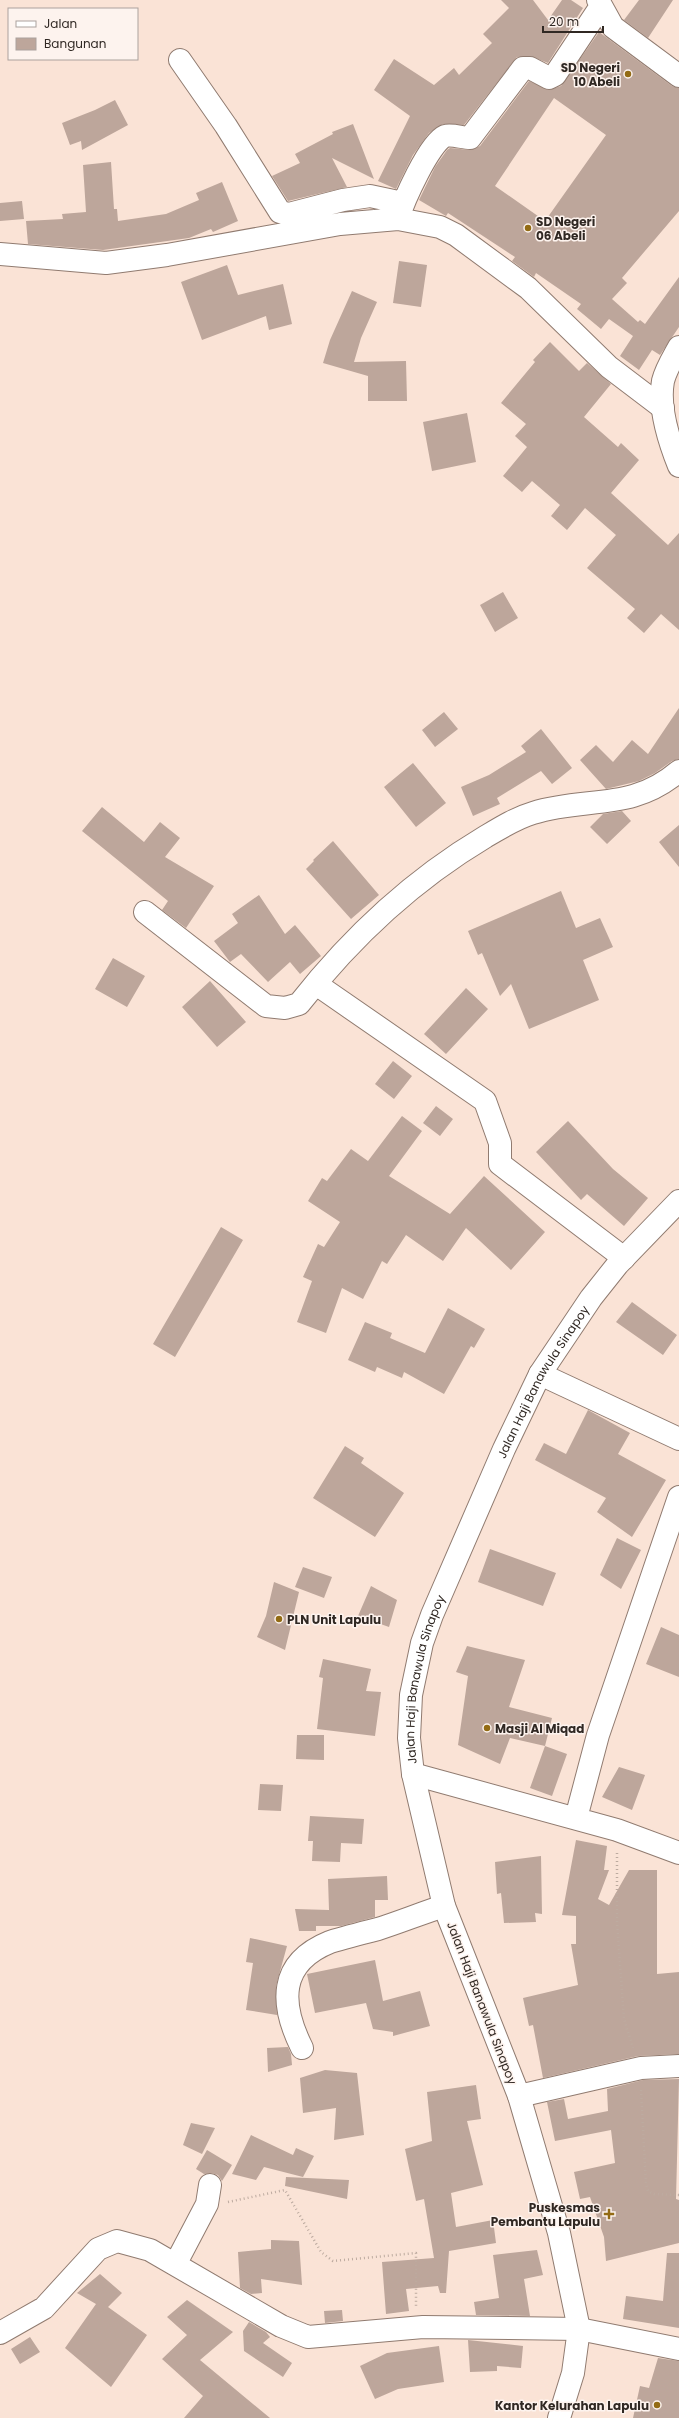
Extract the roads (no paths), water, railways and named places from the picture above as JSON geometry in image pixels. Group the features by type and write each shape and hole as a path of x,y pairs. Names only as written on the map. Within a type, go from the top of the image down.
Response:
{"main road":[{"path":"604,4 613,27 679,76"},
{"path":"401,211 437,143 445,136 470,138 523,68 530,68 549,78 555,75 604,4"},
{"path":"180,60 226,126 280,212 289,214 343,200 370,196 456,235 528,288 613,371 663,408"},
{"path":"0,254 106,263 167,255 340,224 401,211"},
{"path":"679,347 670,363 663,381 663,408 672,448 679,466"},
{"path":"145,912 266,1006 285,1008 299,1004 390,906 442,865 497,830 528,815 545,810 645,794 679,771"},
{"path":"316,984 485,1100 500,1143 500,1164 624,1258"},
{"name":"Jalan Haji Banawula Sinapoy","path":"559,2418 573,2373 579,2329 559,2233 519,2096 444,1906 413,1774 409,1738 411,1695 422,1643 474,1518 540,1374 591,1298 624,1258 679,1201"},
{"path":"540,1374 679,1439"},
{"path":"576,1818 598,1735 679,1497"},
{"path":"413,1774 617,1830 679,1854"},
{"path":"302,2048 289,2017 287,1982 293,1970 304,1959 329,1943 444,1906"},
{"path":"519,2096 641,2068 679,2066"},
{"path":"176,2264 209,2195"},
{"path":"0,2333 44,2308 98,2249 117,2240 139,2246 176,2264 281,2326 308,2337 423,2326 579,2329 679,2349"}],"place":[{"name":"SD Negeri 10 Abeli","path":"628,74"},
{"name":"SD Negeri 06 Abeli","path":"528,228"},
{"name":"PLN Unit Lapulu","path":"279,1619"},
{"name":"Masji Al Miqad","path":"487,1728"},
{"name":"Puskesmas Pembantu Lapulu","path":"609,2214"},
{"name":"Kantor Kelurahan Lapulu","path":"657,2405"}]}
